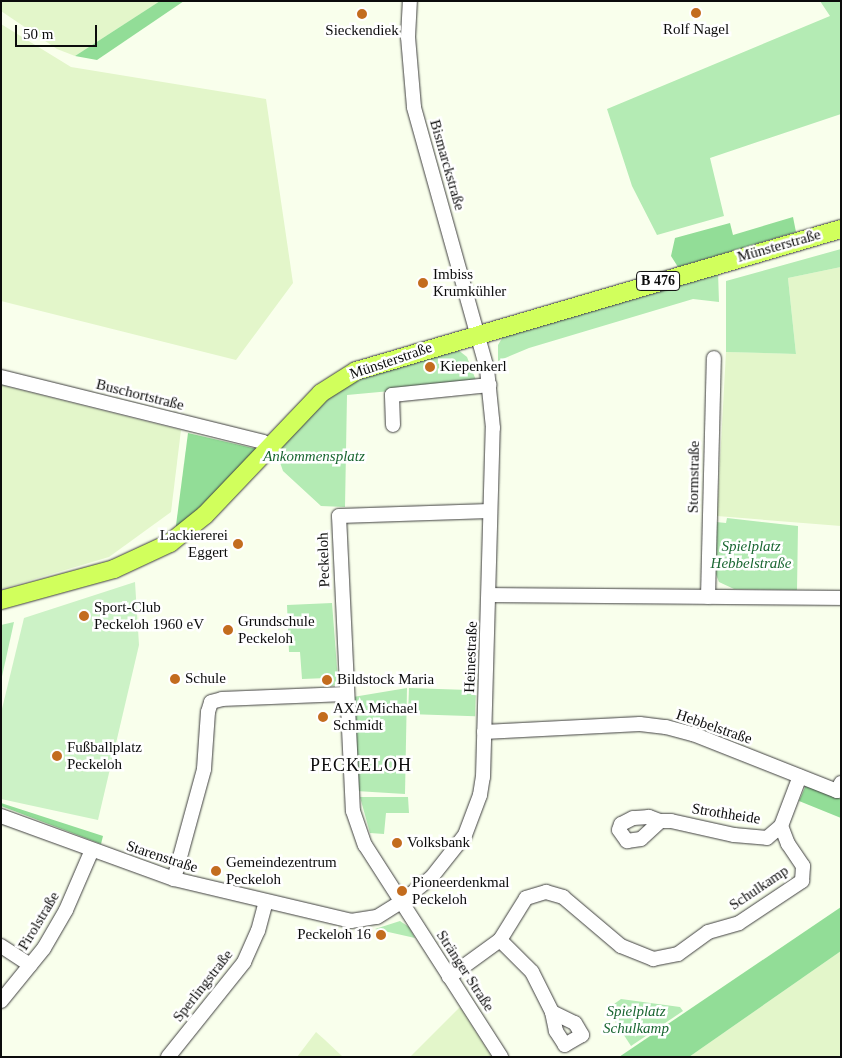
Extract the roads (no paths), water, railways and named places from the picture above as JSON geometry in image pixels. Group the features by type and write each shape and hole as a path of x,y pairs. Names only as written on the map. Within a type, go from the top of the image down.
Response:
{"main road":[{"name":"Münsterstraße","path":"1,600 114,569 170,543 205,515 321,393 344,377 387,360 841,229"}],"street":[{"name":"Bismarckstraße","path":"410,1 408,37 414,107 476,334"},
{"name":"Heinestraße","path":"402,902 431,878 465,835 480,795 490,595 490,511 493,428 489,385 476,334"},
{"name":"Stormstraße","path":"708,597 714,358"},
{"name":"Buschortstraße","path":"1,377 262,442 268,448"},
{"path":"393,425 392,395 489,385"},
{"name":"Peckeloh","path":"402,902 365,845 352,811 345,694 339,516 490,511"},
{"path":"490,595 841,598"},
{"path":"174,879 204,769 208,712 211,702 222,699 345,694"},
{"name":"Hebbelstraße","path":"484,732 640,724 666,727 693,734 800,776 840,789"},
{"path":"782,826 800,776"},
{"name":"Starenstraße","path":"1,816 174,879 352,921 377,917 402,902"},
{"name":"Strothheide","path":"660,821 671,821 734,835 767,838 782,826"},
{"name":"Schulkamp","path":"449,977 500,940 526,898 546,892 563,897 620,946 653,959 678,954 708,932 739,923 802,881 803,866 788,844 782,826"},
{"name":"Pirolstraße","path":"1,1001 30,966 66,910 92,850"},
{"name":"Sperlingstraße","path":"168,1057 244,962 258,931 266,902"},
{"name":"Stränger Straße","path":"402,902 501,1057"},
{"path":"500,940 532,972 552,1012"},
{"path":"1,946 30,966"}],"place":[{"name":"Rolf Nagel","path":"696,13"},
{"name":"Sieckendiek","path":"362,14"},
{"name":"Imbiss Krumkühler","path":"423,283"},
{"name":"Kiepenkerl","path":"430,367"},
{"name":"Lackiererei Eggert","path":"238,544"},
{"name":"Sport-Club Peckeloh 1960 eV","path":"84,616"},
{"name":"Grundschule Peckeloh","path":"228,630"},
{"name":"Schule","path":"175,679"},
{"name":"Bildstock Maria","path":"327,680"},
{"name":"AXA Michael Schmidt","path":"323,717"},
{"name":"Fußballplatz Peckeloh","path":"57,756"},
{"name":"Volksbank","path":"397,843"},
{"name":"Gemeindezentrum Peckeloh","path":"216,871"},
{"name":"Pioneerdenkmal Peckeloh","path":"402,891"},
{"name":"Peckeloh 16","path":"381,935"}],"district":[{"name":"PECKELOH","path":"361,765"}],"park label":[{"name":"Ankommensplatz","path":"314,457"},
{"name":"Spielplatz Hebbelstraße","path":"751,554"},
{"name":"Spielplatz Schulkamp","path":"636,1020"}]}
